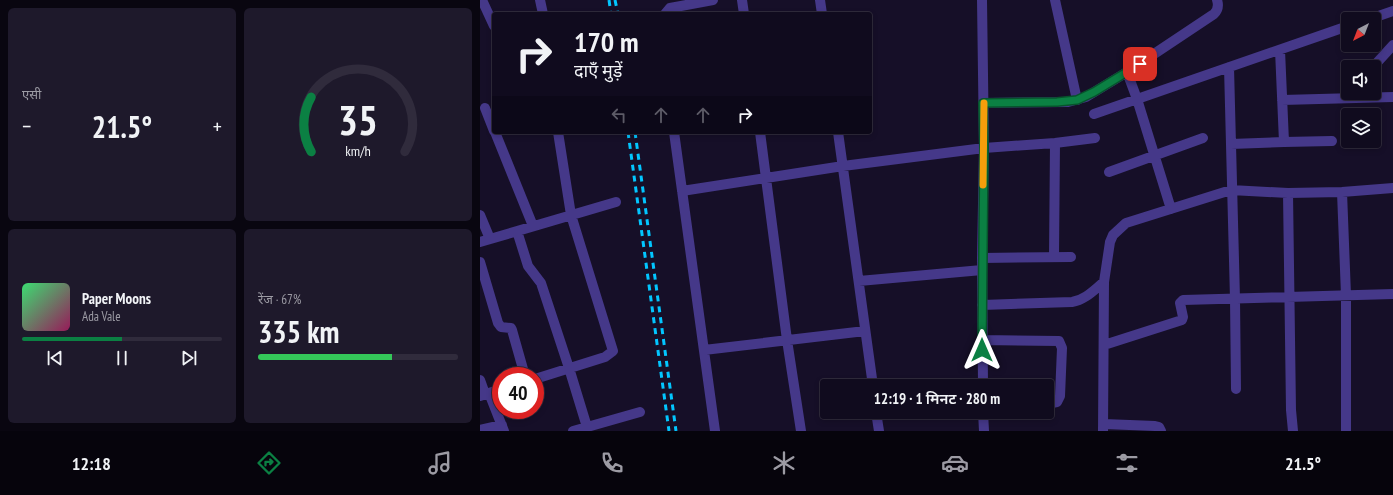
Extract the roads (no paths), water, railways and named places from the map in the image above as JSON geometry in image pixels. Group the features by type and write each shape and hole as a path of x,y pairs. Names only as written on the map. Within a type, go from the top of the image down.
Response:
{"street":[{"path":"482,0 492,22"},
{"path":"540,0 542,12"},
{"path":"667,12 670,8 713,0"},
{"path":"742,0 744,12"},
{"path":"820,0 822,12"},
{"path":"982,0 984,148 982,258 983,379"},
{"path":"1055,0 1077,100"},
{"path":"983,103 1057,102 1077,100 1094,92 1127,72 1214,14 1218,11 1217,0"},
{"path":"1381,15 1393,11"},
{"path":"1094,114 1341,28"},
{"path":"1379,60 1393,45"},
{"path":"1280,50 1284,142"},
{"path":"1229,67 1236,389"},
{"path":"1127,72 1137,99 1171,209"},
{"path":"1282,100 1341,96"},
{"path":"1381,96 1393,97"},
{"path":"486,107 492,125"},
{"path":"495,134 533,226"},
{"path":"544,376 605,357 613,351 571,215 558,134"},
{"path":"674,134 715,431"},
{"path":"760,134 787,340 801,431"},
{"path":"838,134 872,379"},
{"path":"682,190 843,166 984,148 1055,143 1095,138"},
{"path":"1109,172 1203,138"},
{"path":"1231,144 1332,141"},
{"path":"1054,257 1055,143"},
{"path":"1161,431 1159,427 1155,426 1103,427 1104,282 1110,242 1113,235 1126,223 1231,190 1288,193 1342,192 1393,188"},
{"path":"1342,192 1346,295 1346,431"},
{"path":"1288,193 1291,410 1293,431"},
{"path":"480,242 616,202"},
{"path":"480,215 490,239"},
{"path":"517,231 530,270 541,283 587,427"},
{"path":"982,258 1071,257"},
{"path":"480,262 498,323 501,327 512,330 522,367"},
{"path":"859,281 982,270"},
{"path":"982,304 1080,301 1104,282"},
{"path":"1104,345 1182,320 1183,317 1180,303 1183,300 1393,294"},
{"path":"704,350 865,331"},
{"path":"982,340 1059,341 1062,348 1060,396 1057,402 1054,403"},
{"path":"480,380 485,394 503,428 480,430"},
{"path":"573,431 640,412"},
{"path":"877,419 879,431"},
{"path":"983,419 984,431"}],"railway":[{"path":"609,0 611,12"},
{"path":"615,0 618,12"},
{"path":"628,134 669,431"},
{"path":"635,134 676,431"}]}
